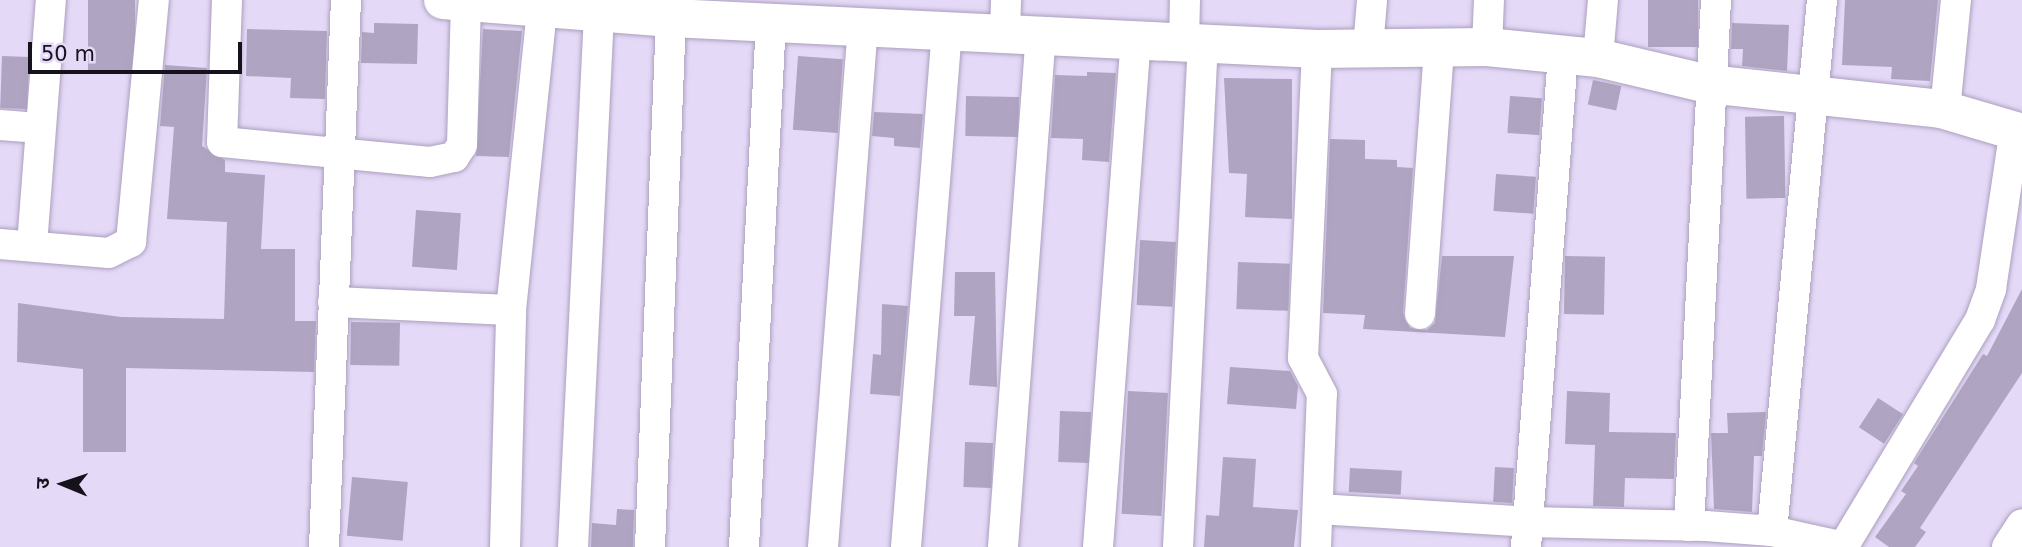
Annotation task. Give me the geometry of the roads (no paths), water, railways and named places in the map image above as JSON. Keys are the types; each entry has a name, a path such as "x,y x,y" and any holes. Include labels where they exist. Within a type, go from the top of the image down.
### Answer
{"street":[{"path":"32,245 51,0"},
{"path":"0,243 109,253 131,242 154,0"},
{"path":"227,0 222,142 430,162 454,157 465,131 466,1"},
{"path":"324,547 333,302 343,154 346,0"},
{"path":"443,0 599,14 947,29 1017,21 1136,37 1317,49 1487,47 1581,56 1708,85 1945,110 2018,131 1993,279 1980,320 1843,547 1772,531 1689,526 1527,535 1318,509"},
{"path":"1178,547 1194,42 1185,0"},
{"path":"1368,48 1372,0"},
{"path":"1487,47 1489,0"},
{"path":"1527,535 1581,56 1603,0"},
{"path":"1689,526 1708,85 1716,0"},
{"path":"1772,531 1822,0"},
{"path":"1945,110 1956,0"},
{"path":"505,547 512,310 542,9"},
{"path":"573,547 599,14"},
{"path":"650,547 671,18"},
{"path":"744,547 771,21"},
{"path":"1003,547 1017,21"},
{"path":"823,547 863,25"},
{"path":"906,547 947,29"},
{"path":"1098,547 1136,37"},
{"path":"1420,314 1439,47"},
{"path":"1316,547 1322,394 1303,358 1317,49"},
{"path":"0,124 40,128"},
{"path":"333,302 512,310"},
{"path":"2007,547 2022,524"}]}
